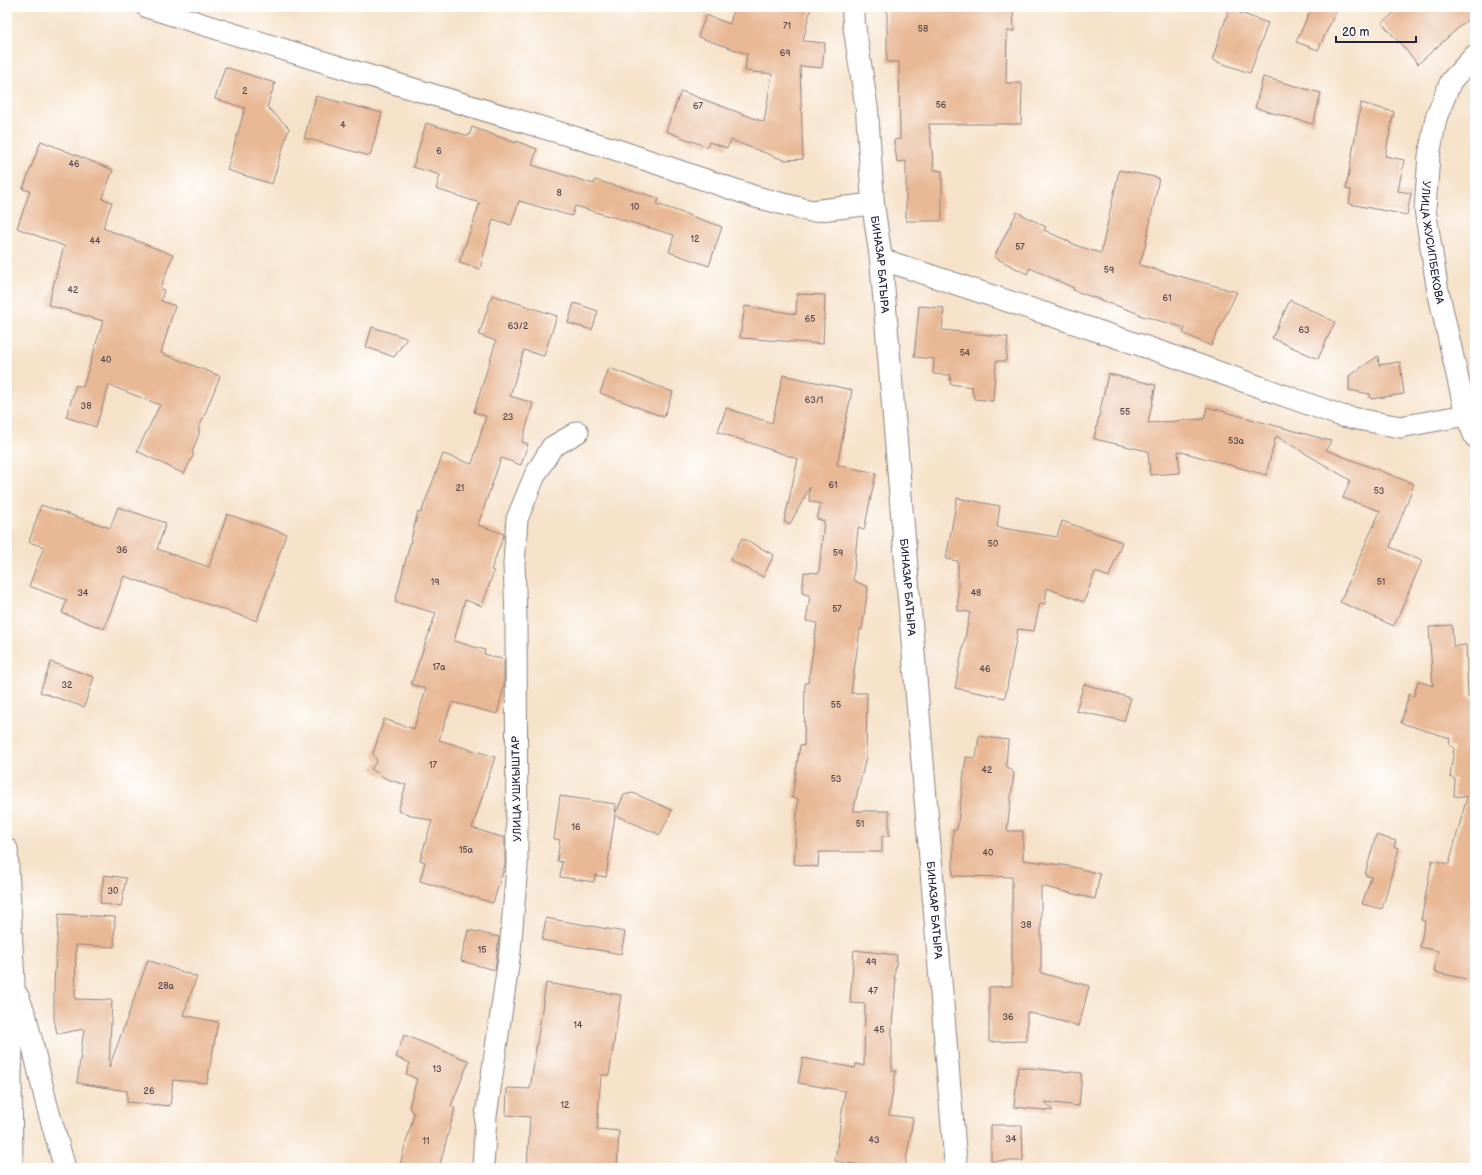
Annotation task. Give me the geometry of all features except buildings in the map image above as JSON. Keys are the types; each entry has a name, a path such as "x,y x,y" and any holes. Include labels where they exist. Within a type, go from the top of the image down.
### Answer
{"street":[{"path":"147,7 183,12 340,67 614,150 756,197 811,211 873,204"},
{"name":"БИНАЗАР БАТЫРА","path":"853,7 866,110 873,204 881,259 956,1168"},
{"name":"УЛИЦА ЖУСИПБЕКОВА","path":"1475,55 1451,81 1436,118 1429,156 1425,209 1436,286 1466,415 1475,437"},
{"path":"881,259 1164,353 1342,416 1400,427 1466,415"},
{"name":"УЛИЦА УШКЫШТАР","path":"483,1168 486,1116 510,952 517,866 516,618 514,564 516,519 536,475 552,447 578,432"},
{"path":"7,849 14,984 11,1078 12,1168"},
{"path":"14,984 26,1018 47,1106 65,1168"}]}
